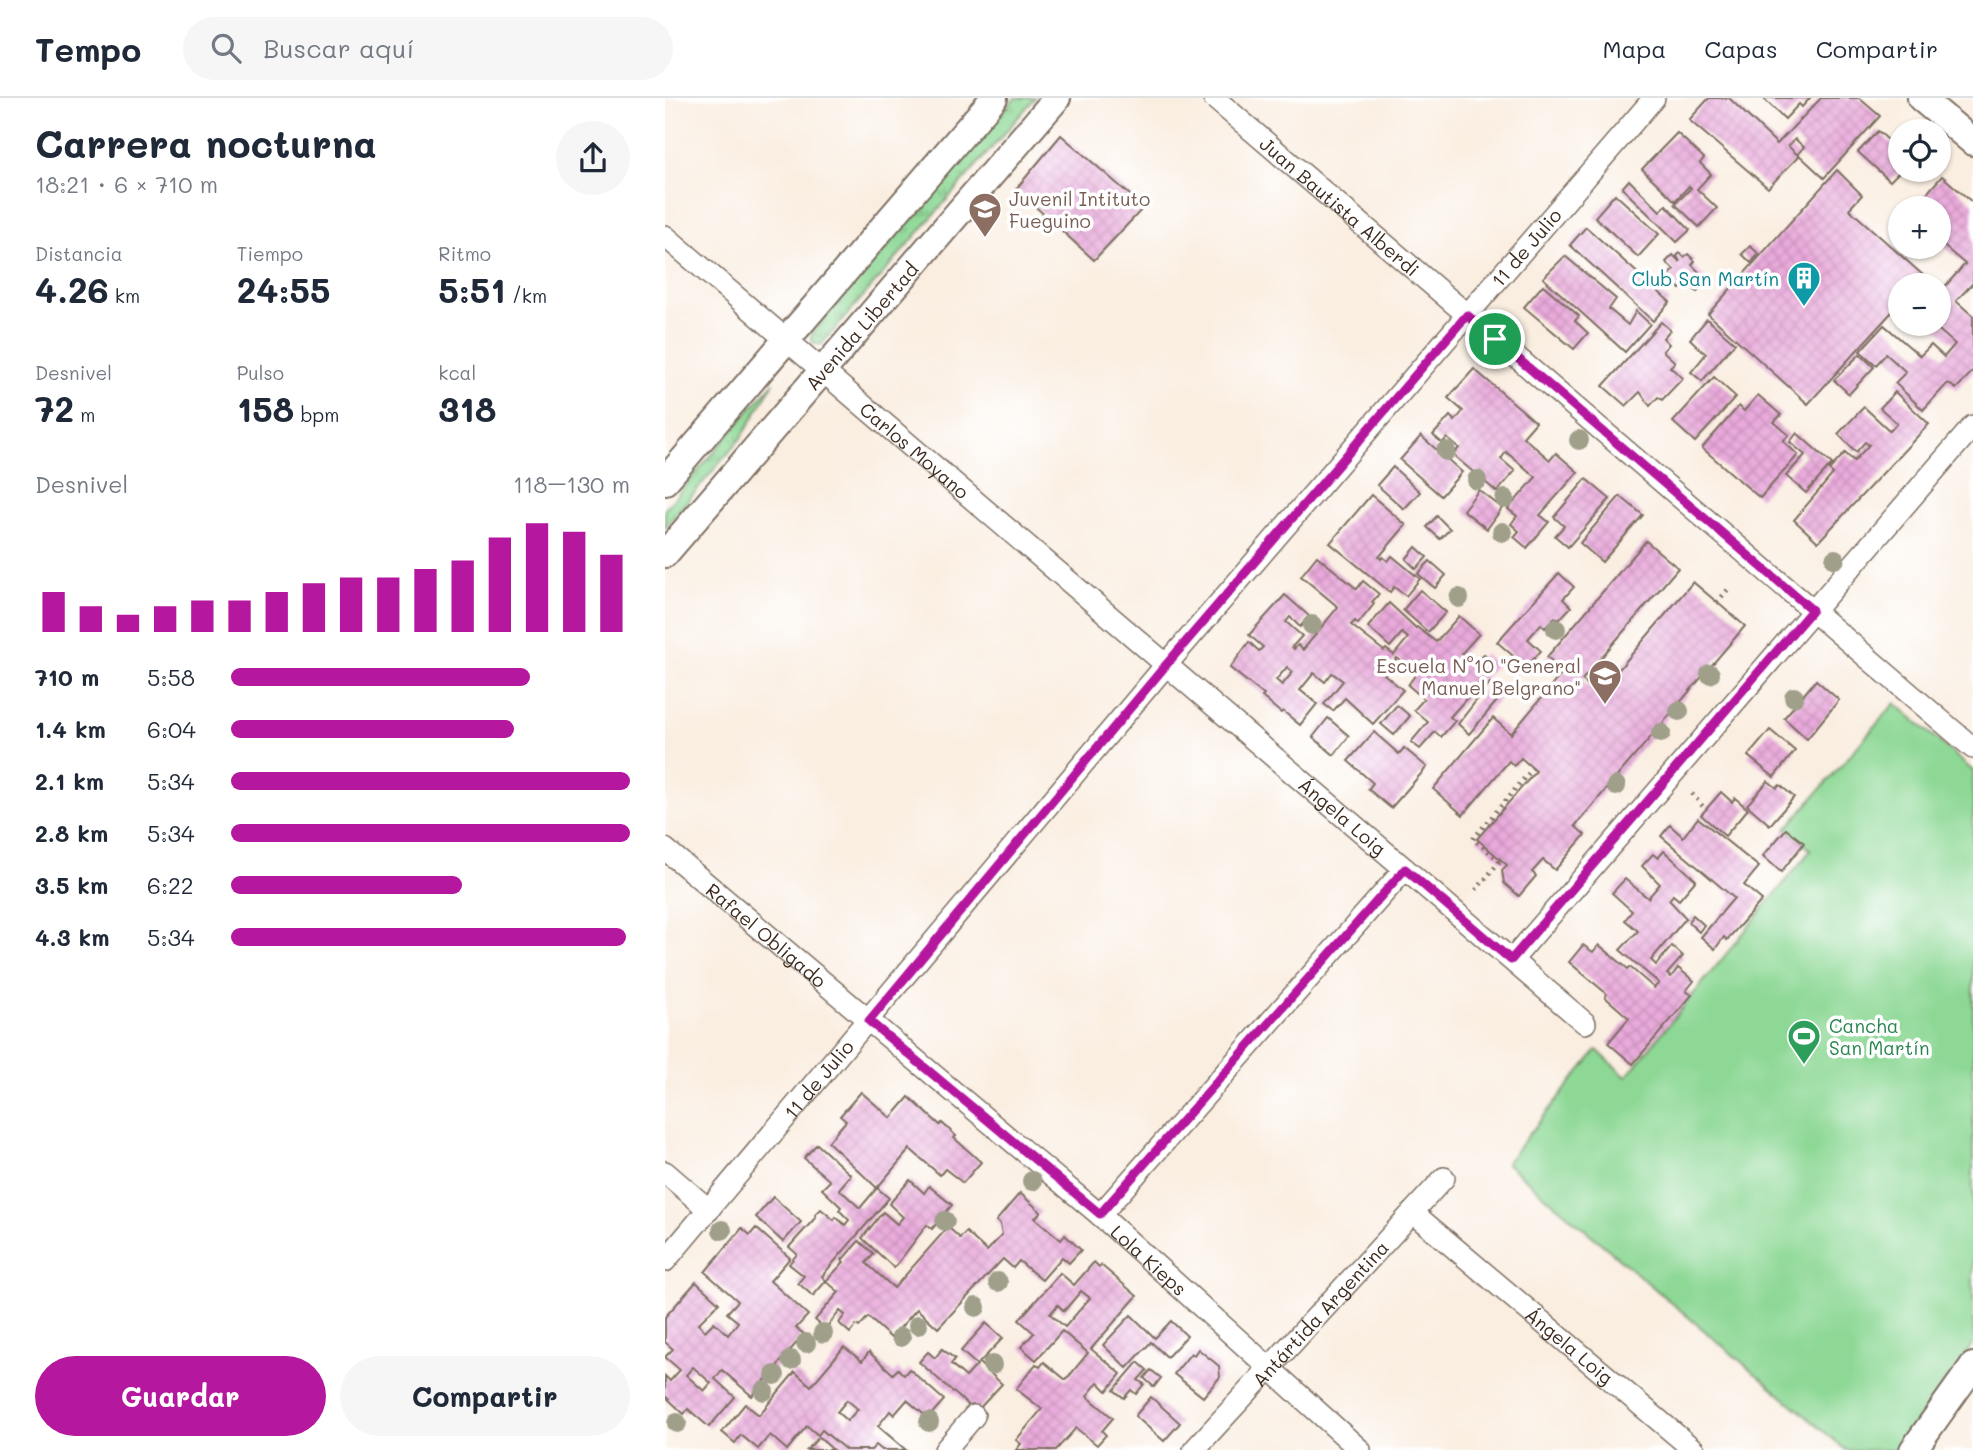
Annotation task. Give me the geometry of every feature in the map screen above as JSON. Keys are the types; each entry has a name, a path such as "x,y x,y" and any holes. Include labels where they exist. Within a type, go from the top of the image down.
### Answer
{"street":[{"path":"665,481 994,98"},
{"name":"Avenida Libertad","path":"665,554 1057,98"},
{"name":"Juan Bautista Alberdi","path":"1213,98 1973,747"},
{"name":"11 de Julio","path":"665,1262 1166,665 1654,98"},
{"path":"1921,98 1973,142"},
{"name":"Carlos Moyano","path":"665,236 1166,665"},
{"path":"1511,960 1973,426"},
{"name":"Ángela Loig","path":"1166,665 1585,1023"},
{"name":"Rafael Obligado","path":"665,849 869,1021"},
{"path":"1100,1214 1405,869"},
{"name":"Lola Kieps","path":"869,1021 1100,1214 1360,1450"},
{"path":"665,1172 709,1210"},
{"name":"Antártida Argentina","path":"1194,1450 1444,1178"},
{"name":"Ángela Loig","path":"1413,1213 1694,1450"},
{"path":"1913,1450 1973,1366"},
{"path":"945,1450 974,1416"}],"path":[{"path":"1717,602 1730,587"},
{"path":"1476,890 1501,861 1473,839 1533,768"},
{"path":"1692,794 1706,810"}],"green space":[{"path":"1015,98 1035,98 821,345 813,343 811,335"},
{"path":"774,382 742,437 665,527 665,509"},
{"name":"Cancha San Martín","path":"1895,703 1973,771 1973,1344 1896,1450 1846,1450 1506,1163 1597,1050 1626,1077 1811,850 1786,829"}],"building":[{"path":"1709,98 1729,98 1777,144 1821,98 1859,98 1880,116 1824,178 1798,154 1804,147 1795,139 1788,146 1799,156 1768,188 1689,120"},
{"path":"1763,98 1810,98 1802,107 1799,104 1785,119"},
{"path":"1878,131 1888,140 1888,179 1858,152"},
{"path":"1677,133 1704,158 1700,163 1711,174 1697,189 1717,208 1699,227 1675,204 1691,188 1689,186 1675,201 1642,169"},
{"path":"1061,135 1144,207 1094,260 1016,189"},
{"name":"Club San Martín","path":"1837,170 1862,195 1849,209 1888,244 1888,259 1905,259 1921,273 1888,273 1888,316 1808,404 1708,314"},
{"path":"1629,180 1660,211 1666,205 1690,230 1677,242 1622,188"},
{"path":"1937,182 1949,182 1973,203 1973,283 1956,301 1973,316 1973,371 1956,389 1948,383 1923,410 1895,383 1906,372 1886,354 1876,365 1860,351 1884,325 1888,328 1888,336 1897,336 1920,356 1931,345 1944,357 1955,344 1946,336 1951,336 1951,280 1965,264 1951,252 1951,196 1924,196"},
{"path":"1615,194 1659,234 1638,257 1595,217"},
{"path":"1586,227 1670,302 1653,321 1570,245"},
{"path":"1750,246 1759,254 1751,263 1742,254"},
{"path":"1680,253 1684,257 1688,254 1695,261 1692,265 1708,281 1697,292 1687,282 1680,289 1668,276 1674,270 1666,262 1673,255 1680,262 1677,256"},
{"path":"1565,256 1616,299 1609,309 1628,325 1636,311 1650,324 1625,352 1543,278"},
{"path":"1543,285 1579,316 1575,321 1588,333 1574,349 1524,307"},
{"path":"1707,319 1735,343 1702,381 1691,372 1706,354 1690,339"},
{"path":"1661,322 1670,330 1663,338 1669,344 1663,351 1675,362 1670,367 1683,378 1662,400 1658,397 1650,406 1640,392 1626,406 1603,386"},
{"path":"1860,354 1874,367 1849,394 1834,380"},
{"path":"1474,369 1536,422 1523,437 1550,460 1556,453 1578,472 1540,515 1549,522 1527,548 1514,537 1519,531 1511,524 1517,516 1508,509 1536,477 1506,452 1501,459 1515,471 1497,492 1453,455 1459,448 1447,438 1442,443 1433,435 1450,416 1455,421 1463,411 1448,398"},
{"path":"1714,377 1736,397 1695,442 1673,422"},
{"path":"1895,392 1929,424 1818,542 1794,520 1833,474 1829,470 1845,453 1854,461 1869,445 1865,442 1856,452 1838,434 1864,407 1890,431 1897,423 1880,408"},
{"path":"1758,395 1781,415 1774,422 1789,435 1783,441 1798,455 1760,498 1702,448 1739,406 1744,411"},
{"path":"1797,433 1832,464 1806,493 1786,476 1805,455 1790,442"},
{"path":"1421,436 1462,472 1441,496 1400,460"},
{"path":"1393,467 1420,492 1404,509 1377,485"},
{"path":"1586,479 1610,499 1568,547 1555,536 1564,526 1554,517"},
{"path":"1479,490 1502,508 1487,529 1463,510"},
{"path":"1371,495 1406,525 1379,557 1388,561 1392,556 1420,579 1406,596 1394,587 1390,592 1330,543"},
{"path":"1620,496 1643,515 1602,562 1580,543"},
{"path":"1437,516 1450,529 1440,539 1427,527"},
{"name":"Escuela N°10 \"General Manuel Belgrano\"","path":"1646,541 1678,568 1582,680 1598,694 1693,582 1745,626 1575,826 1585,835 1555,870 1543,860 1532,872 1536,876 1519,896 1504,883 1502,870 1507,865 1477,839 1536,771 1521,758 1514,766 1509,761 1463,815 1433,789 1493,718 1511,734 1564,671 1547,657"},
{"path":"1416,547 1427,557 1416,569 1406,559"},
{"path":"1317,556 1357,589 1363,581 1379,594 1358,624 1355,621 1351,625 1384,651 1386,649 1394,655 1408,638 1402,633 1390,647 1368,627 1389,603 1436,642 1459,616 1479,634 1462,653 1474,664 1484,654 1496,665 1450,717 1455,721 1441,737 1435,732 1420,749 1411,742 1428,722 1414,710 1424,699 1408,685 1416,674 1397,658 1384,674 1403,690 1373,724 1345,698 1333,711 1324,704 1343,681 1332,673 1325,682 1314,673 1300,690 1317,704 1300,725 1283,711 1281,713 1262,697 1264,695 1230,668 1249,642 1259,651 1263,647 1249,635 1285,595 1309,616 1300,627 1290,617 1286,622 1302,636 1292,647 1294,649 1298,645 1303,650 1338,607 1301,576","holes":["1287,667 1293,672 1282,685 1276,680"]},
{"path":"1430,561 1446,575 1435,588 1418,574"},
{"path":"1559,573 1574,587 1563,599 1571,607 1559,620 1555,617 1545,628 1541,624 1528,639 1541,651 1526,667 1497,642"},
{"path":"1420,590 1446,612 1428,632 1403,610"},
{"path":"1816,680 1839,700 1807,739 1784,718"},
{"path":"1490,683 1503,694 1469,734 1458,724"},
{"path":"1397,705 1410,716 1394,735 1381,724"},
{"path":"1328,718 1349,736 1334,755 1313,737"},
{"path":"1770,730 1795,751 1774,777 1748,756"},
{"path":"1374,732 1399,754 1404,748 1427,767 1391,808 1368,789 1373,783 1348,761"},
{"path":"1768,781 1777,788 1780,785 1794,797 1770,825 1747,805"},
{"path":"1721,792 1732,802 1735,798 1748,809 1725,836 1701,815"},
{"path":"1698,818 1759,867 1744,885 1762,900 1727,940 1724,937 1715,949 1701,937 1734,898 1661,836 1670,825 1683,837"},
{"path":"1786,829 1804,843 1781,872 1763,856"},
{"path":"1664,851 1696,880 1679,900 1673,895 1669,900 1686,918 1651,960 1656,965 1672,946 1683,956 1667,974 1671,977 1678,968 1694,981 1686,991 1692,995 1633,1064 1608,1043 1629,1018 1605,997 1607,994 1569,962 1583,945 1593,952 1599,945 1654,988 1659,983 1620,950 1638,931 1625,920 1632,911 1612,893 1625,879 1648,898 1660,884 1642,866 1653,854 1658,858"},
{"path":"1693,915 1704,925 1699,932 1688,922"},
{"path":"861,1092 891,1118 909,1097 940,1125 942,1123 956,1136 954,1138 981,1162 963,1183 945,1169 940,1175 910,1149 877,1188 828,1142 846,1121 840,1116"},
{"path":"817,1144 851,1175 839,1189 860,1208 877,1188 889,1198 822,1276 826,1281 813,1296 798,1283 804,1276 789,1264 797,1254 789,1247 821,1209 845,1225 849,1220 839,1210 841,1207 822,1189 830,1181 804,1158"},
{"path":"910,1180 924,1193 929,1186 952,1205 932,1229 927,1225 894,1268 862,1238 883,1212 897,1224 903,1217 889,1204"},
{"path":"1020,1193 1041,1212 1035,1218 1061,1240 1065,1235 1081,1250 1069,1263 1062,1257 1042,1280 1019,1261 1013,1268 1003,1259 938,1328 917,1309 891,1338 868,1317 850,1333 839,1323 845,1315 840,1311 825,1329 815,1320 839,1292 826,1281 859,1241 874,1254 866,1263 894,1288 948,1227 960,1238 966,1232 987,1251 1002,1235 1000,1224 996,1221"},
{"path":"773,1197 801,1222 783,1242 756,1217"},
{"path":"742,1228 750,1235 756,1228 790,1258 770,1281 808,1315 796,1328 804,1334 752,1396 722,1370 715,1379 735,1397 709,1427 688,1409 684,1414 665,1396 665,1376 670,1381 680,1370 665,1357 673,1349 665,1342 665,1317 696,1282 719,1303 698,1324 705,1331 714,1322 728,1335 738,1322 727,1313 738,1301 705,1272","holes":["693,1367 711,1383 704,1391 686,1375"]},
{"path":"1094,1262 1137,1296 1091,1349 1121,1374 1107,1391 1098,1382 1087,1396 1113,1418 1102,1431 1106,1435 1097,1445 1076,1428 1056,1450 1016,1450 1021,1444 1016,1440 1042,1409 1016,1389 1036,1364 1040,1367 1044,1362 1066,1380 1088,1353 1062,1331 1036,1360 1021,1347 1034,1333 1019,1320 1060,1273 1074,1285","holes":["1081,1291 1090,1298 1065,1327 1050,1314 1058,1305 1064,1311"]},
{"path":"1131,1315 1155,1338 1171,1321 1187,1336 1167,1357 1151,1342 1127,1368 1103,1345"},
{"path":"986,1323 1003,1338 979,1363 1002,1384 976,1412 919,1362 928,1352 935,1358 942,1349 955,1359 951,1364 966,1377 977,1365 961,1351"},
{"path":"844,1347 862,1361 869,1352 893,1374 898,1369 904,1375 909,1369 944,1400 928,1418 907,1400 894,1415 890,1411 878,1426 906,1450 882,1450 876,1445 871,1450 846,1450 822,1430 818,1435 807,1426 787,1450 770,1435 758,1449 741,1435 735,1443 722,1432 745,1404 759,1415 795,1372 811,1386","holes":["847,1400 858,1409 847,1421 837,1412"]},
{"path":"1198,1349 1219,1366 1220,1377 1203,1397 1174,1374 1191,1353 1194,1355"},
{"path":"1138,1362 1147,1370 1138,1380 1144,1384 1136,1394 1131,1390 1124,1398 1114,1390"},
{"path":"1151,1370 1161,1378 1154,1387 1144,1378"},
{"path":"1151,1397 1180,1423 1164,1441 1135,1416"},
{"path":"819,1437 833,1450 807,1450"}],"place":[{"name":"Juvenil Intituto Fueguino","path":"985,239"},
{"name":"Club San Martín","path":"1804,308"},
{"name":"Escuela N°10 \"General Manuel Belgrano\"","path":"1605,706"},
{"name":"Cancha San Martín","path":"1804,1066"}],"route":[{"path":"1467,315 1495,339 1812,610 1511,960 1405,869 1100,1214 869,1021 1166,665 1467,315"}]}
